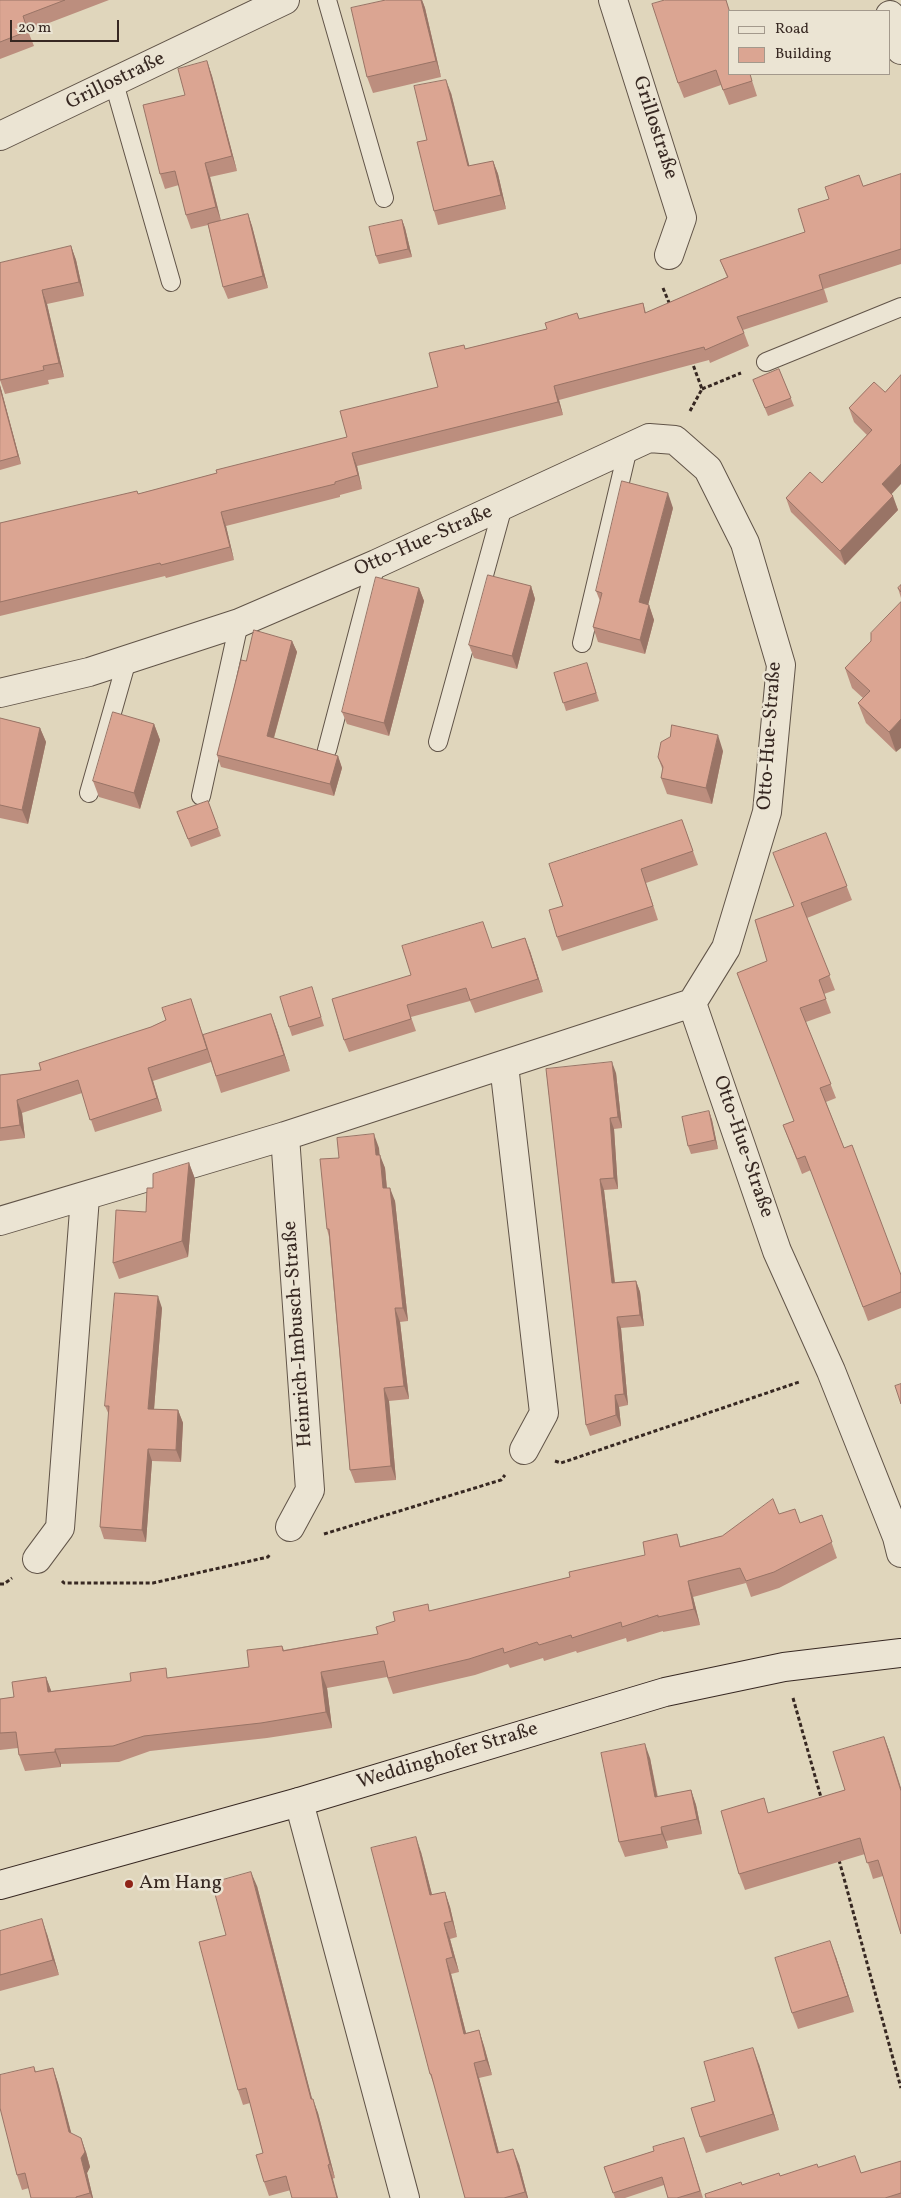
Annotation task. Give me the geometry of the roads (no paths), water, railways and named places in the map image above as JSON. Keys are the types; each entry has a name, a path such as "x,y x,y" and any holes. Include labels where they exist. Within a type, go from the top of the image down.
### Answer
{"street":[{"name":"Grillostraße","path":"0,136 285,0"},
{"name":"Grillostraße","path":"613,0 682,218 669,255"},
{"path":"891,18 901,50"},
{"name":"Otto-Hue-Straße","path":"0,693 89,672 239,623 376,564 649,438 675,440 708,469 745,543 781,665 767,812 726,948 692,1003 777,1251 831,1371 897,1538 901,1553"},
{"path":"0,1221 285,1136 692,1003"},
{"path":"504,1065 544,1414 524,1450"},
{"name":"Heinrich-Imbusch-Straße","path":"285,1136 310,1490 290,1527"},
{"path":"37,1559 60,1528 84,1197"},
{"name":"Weddinghofer Straße","path":"0,1885 299,1802 665,1692 784,1667 901,1652"},
{"path":"299,1802 405,2198"}],"lane":[{"path":"327,0 384,198"},
{"path":"114,83 171,282"},
{"path":"766,362 901,307"},
{"path":"582,643 628,448"},
{"path":"438,742 503,506"},
{"path":"328,750 376,564"},
{"path":"201,796 239,623"},
{"path":"89,793 127,660"}],"place":[{"name":"Am Hang","path":"129,1884"}]}
